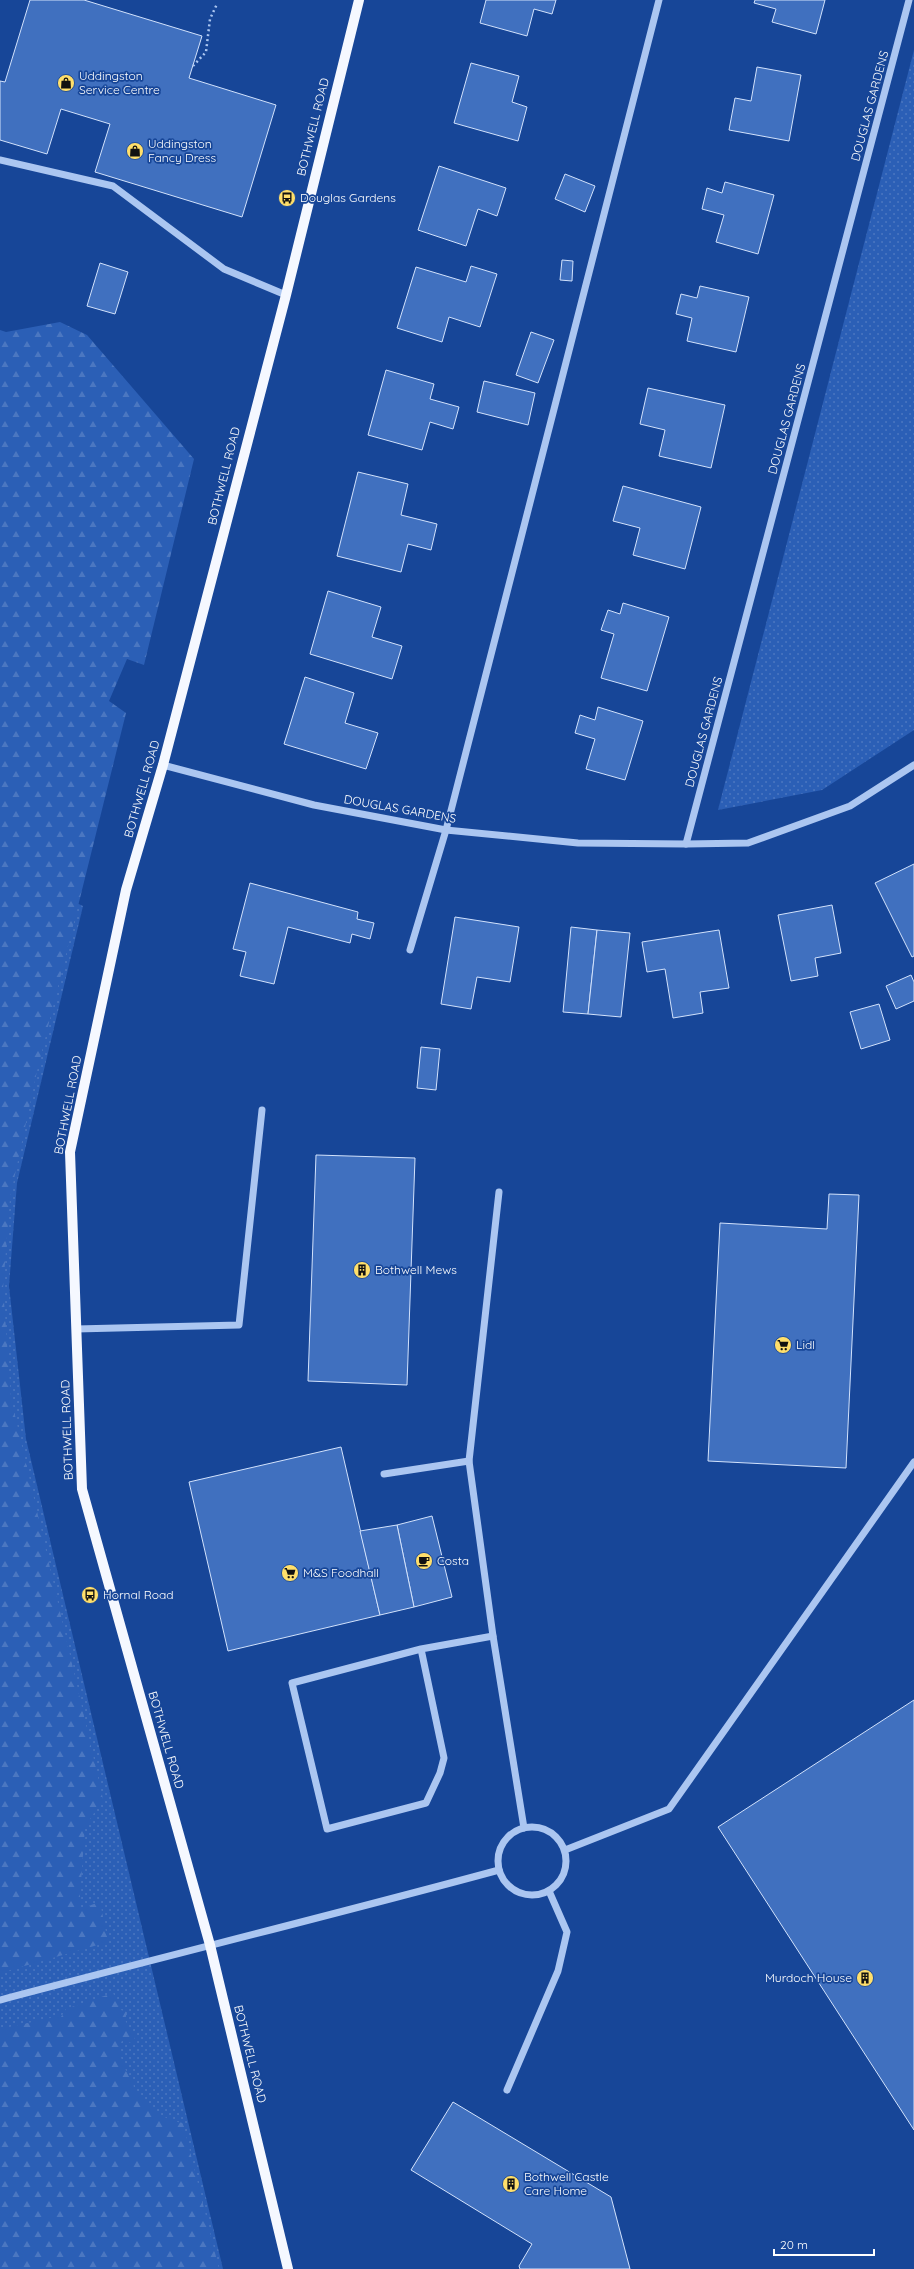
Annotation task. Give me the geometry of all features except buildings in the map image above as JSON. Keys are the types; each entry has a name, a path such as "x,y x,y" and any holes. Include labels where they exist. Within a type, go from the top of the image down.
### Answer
{"main road":[{"name":"BOTHWELL ROAD","path":"288,2269 210,1945 82,1489 70,1152 126,890 163,765 286,295 359,0"}],"street":[{"path":"410,950 446,830 660,0"},
{"name":"DOUGLAS GARDENS","path":"686,844 910,0"},
{"path":"0,160 113,186 224,269 286,295"},
{"name":"DOUGLAS GARDENS","path":"163,765 314,805 446,830 578,843 686,844 748,843 850,806 914,765"},
{"path":"76,1329 239,1325 262,1110"},
{"path":"499,1192 470,1461 493,1636 524,1828"},
{"path":"384,1474 470,1461"},
{"path":"565,1850 669,1809 914,1462"},
{"path":"421,1650 444,1758 440,1773 426,1804 327,1829 292,1684 421,1650 493,1636"},
{"path":"537,1827 548,1830 558,1838 565,1850 567,1862 565,1874 559,1884 540,1895 528,1895 516,1892 507,1884 499,1870 498,1858 501,1847 508,1837 524,1828 537,1827"},
{"path":"0,2000 210,1945 292,1926 499,1870"},
{"path":"507,2090 558,1971 567,1932 549,1891"}],"path":[{"path":"193,66 206,52 210,19 217,4"}],"green space":[{"path":"914,50 914,730 822,790 718,810"},
{"path":"60,322 87,335 194,459 144,665 127,659 109,701 126,713 37,1071 10,1198 3,1288 11,1398 103,1799 85,1827 79,1909 100,1902 108,1942 0,1973 0,330 6,332"},
{"path":"0,868 83,906 17,1183 9,1286 26,1439 223,2269 0,2269"},
{"path":"113,1993 121,2010 127,2012 125,2020 135,2037 133,2044 123,2039 118,2048 127,2073 140,2096 149,2106 170,2120 183,2123 219,2269 0,2269 0,2029 61,2017 66,2009"}],"place":[{"name":"Uddingston Service Centre","path":"66,83"},
{"name":"Uddingston Fancy Dress","path":"135,151"},
{"name":"Douglas Gardens","path":"287,198"},
{"name":"Bothwell Mews","path":"362,1270"},
{"name":"Lidl","path":"783,1345"},
{"name":"Costa","path":"424,1561"},
{"name":"M&S Foodhall","path":"290,1573"},
{"name":"Hornal Road","path":"90,1595"},
{"name":"Murdoch House","path":"865,1978"},
{"name":"Bothwell Castle Care Home","path":"511,2184"}]}
